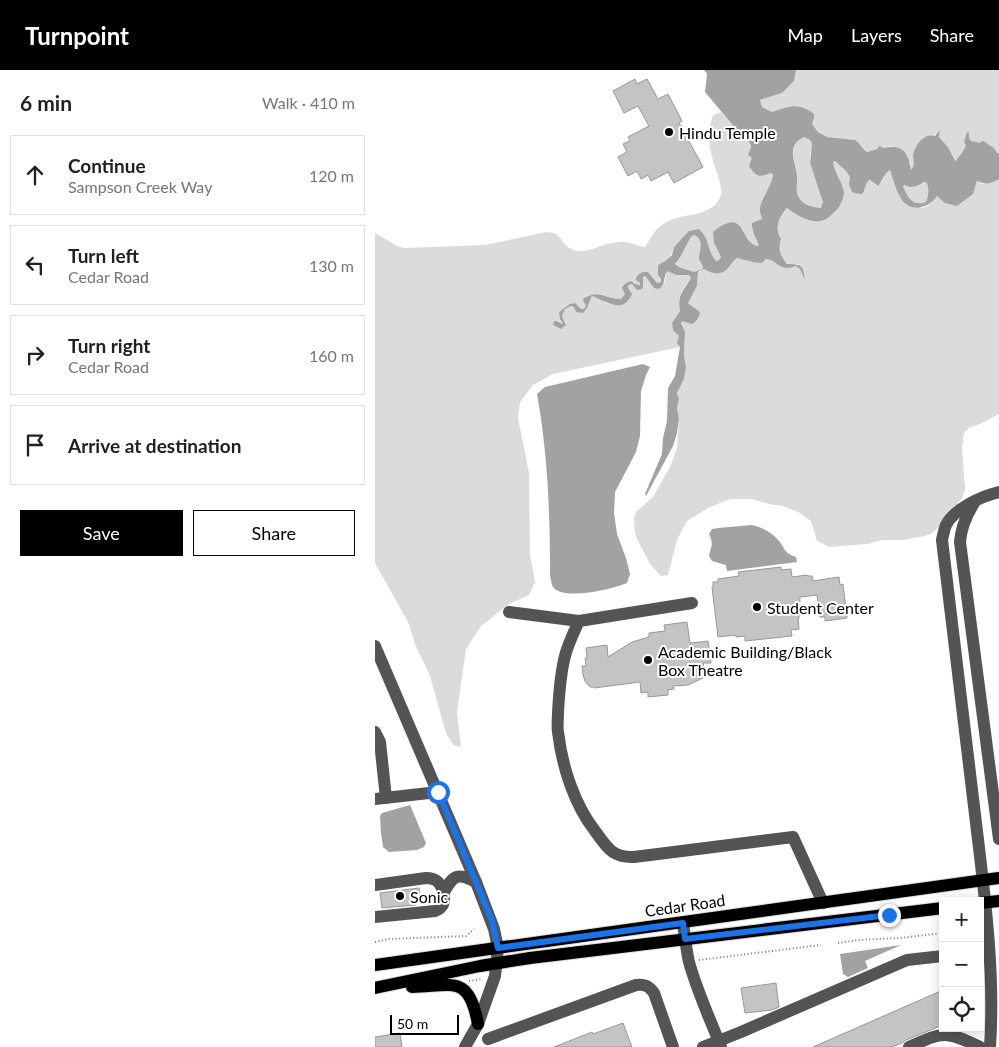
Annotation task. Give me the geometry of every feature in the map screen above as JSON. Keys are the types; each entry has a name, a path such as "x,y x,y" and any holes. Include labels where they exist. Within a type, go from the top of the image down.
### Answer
{"main road":[{"name":"Cedar Road","path":"375,965 999,878"},
{"path":"984,903 999,901"},
{"name":"Cedar Road","path":"377,988 530,958 939,908"},
{"path":"377,988 442,984 456,986 463,989 470,998 475,1009 476,1028"}],"street":[{"path":"983,897 983,881 963,702 942,540 946,525 958,512 987,495 999,492"},
{"path":"975,501 963,522 960,542 999,839"},
{"path":"946,568 963,566"},
{"path":"509,612 579,620 692,603"},
{"path":"579,620 565,656 560,680 557,731 568,777 580,806 592,827 605,844 623,858 793,837 823,902"},
{"path":"375,646 492,921 498,948 495,976 476,1028 465,1047"},
{"path":"375,732 380,742 380,798 438,792"},
{"path":"443,894 455,878 463,876 476,882"},
{"path":"375,885 431,878 439,882 444,902 443,906 435,911 375,917"},
{"path":"984,912 992,987 990,1047"},
{"path":"683,923 689,962 720,1044"},
{"path":"703,1047 720,1044 907,960 939,956"},
{"path":"476,1028 490,1043 642,984 651,988 654,993 673,1047"},
{"path":"909,1047 939,1035 963,1033 979,1047"}],"path":[{"path":"375,942 389,939 466,936 474,929"},
{"path":"838,942 939,934"},
{"path":"689,962 821,945"},
{"path":"465,982 484,978"}],"shaded area":[{"path":"704,70 796,70 794,81 782,93 760,100 762,107 772,112 794,106 809,110 814,114 812,124 818,132 827,137 855,140 867,152 877,149 881,144 880,146 883,148 900,148 908,158 911,170 914,165 914,151 925,137 935,136 940,130 939,137 948,147 955,161 966,145 964,142 967,132 971,141 979,143 983,141 999,153 999,179 988,183 977,181 973,194 957,206 945,203 937,196 930,204 915,208 902,200 890,170 878,186 869,180 864,192 857,194 852,192 849,184 850,177 846,171 835,161 833,162 836,173 844,192 839,207 826,219 819,221 799,216 787,208 778,223 781,255 787,264 801,266 805,280 800,269 796,266 784,268 766,259 762,263 737,258 723,272 714,273 704,269 698,272 697,286 688,303 700,313 697,320 692,324 682,321 681,323 685,332 684,356 686,367 684,379 677,393 679,399 677,408 679,419 677,433 673,446 646,496 645,494 662,454 667,421 668,388 675,376 680,347 677,343 679,336 673,330 672,323 680,311 679,301 681,293 691,278 689,275 676,275 667,271 663,285 659,289 654,288 644,276 642,289 637,290 632,284 628,285 632,294 624,304 614,305 592,296 583,313 576,312 574,307 571,306 565,309 562,316 566,325 561,329 553,325 554,321 563,323 559,312 570,304 575,303 581,309 584,309 586,306 583,300 590,295 599,294 621,299 625,294 622,288 624,285 631,281 640,285 636,279 643,272 648,272 657,283 661,282 658,275 658,265 672,255 674,247 689,231 699,229 703,233 716,261 721,257 714,243 713,232 732,222 741,228 753,244 759,246 753,232 752,223 762,219 760,207 773,174 760,176 753,172 749,166 752,158 748,155 751,147 750,143 705,92 707,74","holes":["804,137 812,143 810,163 823,202 821,208 809,206 797,194 797,176 793,150 798,141","926,182 928,189 926,202 917,203 911,200 903,186 917,186","692,236 697,237 700,242 699,259 703,267 703,269 694,272 675,264"]},
{"path":"796,70 999,70 999,153 971,141 969,138 965,148 954,161 948,147 939,137 940,131 913,152 915,163 911,170 911,164 892,146 882,148 880,145 877,149 867,152 855,140 827,137 818,132 812,124 814,118 805,109 795,106 772,112 762,107 760,100 782,93 794,81"},
{"path":"721,112 750,143 751,156 760,176 773,174 771,184 762,201 763,219 751,227 756,234 759,246 751,243 740,228 731,222 714,243 721,257 716,261 705,236 699,229 674,247 668,258 658,265 661,282 657,283 648,272 636,280 640,285 628,282 625,294 621,299 595,294 584,300 586,306 584,309 581,310 575,303 559,312 563,323 557,321 556,327 566,323 562,316 565,309 571,306 574,307 576,312 587,308 592,296 611,304 626,302 628,285 643,286 644,276 654,288 665,282 667,271 676,275 689,275 691,278 681,293 679,300 680,311 672,323 679,336 680,347 553,374 533,385 520,402 518,418 529,473 530,555 535,582 529,595 509,604 481,626 466,649 457,712 461,747 453,745 446,733 430,676 415,644 409,624 375,563 375,233 404,248 485,245 546,232 557,235 568,247 577,251 619,242 645,247 654,232 664,223 675,218 706,211 717,202 721,195 721,186 712,157 709,136 713,115"},
{"path":"804,137 812,143 810,162 823,197 822,208 804,204 797,194 797,170 793,150 798,141"},
{"path":"835,161 850,177 849,184 864,193 868,180 877,186 882,182 885,173 890,170 895,187 916,207 922,208 928,206 937,196 975,189 977,181 983,184 999,179 999,414 969,428 964,433 962,447 965,489 963,496 947,519 931,534 903,540 882,540 867,544 830,547 817,541 811,521 800,513 780,505 752,499 730,499 710,507 687,521 677,540 668,575 661,576 650,564 637,539 634,518 636,512 653,497 670,467 677,448 679,419 677,408 679,399 677,393 684,379 686,367 684,356 685,332 681,323 691,307 688,303 697,286 698,273 704,269 728,268 733,260 737,258 749,262 769,259 786,267 796,266 800,269 802,276 799,264 787,264 781,255 778,222 787,208 804,218 824,220 840,180 833,167 833,162"},
{"path":"926,182 928,189 926,202 914,202 906,194 903,186 920,185"},
{"path":"694,235 698,238 701,245 700,258 703,269 694,272 675,265"},
{"path":"643,364 650,367 641,391 640,436 636,452 615,492 614,513 617,534 630,574 627,583 589,592 567,593 558,591 552,586 550,575 548,484 537,394 545,387"},
{"path":"752,525 774,535 787,553 796,557 797,562 727,571 726,565 712,561 709,556 712,543 709,534 712,529"},
{"path":"410,805 426,843 424,847 417,850 389,852 383,847 380,816 382,813"},
{"path":"901,945 865,961 868,968 848,977 843,974 840,954"}],"building":[{"name":"Hindu Temple","path":"635,79 637,84 647,79 658,99 668,94 682,121 679,123 703,167 674,183 668,172 651,181 648,175 641,179 637,171 628,176 618,157 627,152 623,144 630,141 628,137 649,126 638,106 624,113 613,91"},
{"name":"Student Center","path":"781,567 781,570 791,569 792,577 807,575 812,576 813,581 839,577 840,585 843,584 847,618 825,621 825,617 820,617 817,595 800,597 799,629 791,630 792,636 745,641 745,636 718,637 713,582 718,582 718,579 739,576 738,572"},
{"name":"Academic Building/Black Box Theatre","path":"687,622 690,643 708,641 711,663 703,663 705,677 688,685 673,686 674,689 668,690 668,695 648,697 648,692 641,693 640,682 594,688 590,687 585,681 582,666 586,666 586,648 607,645 608,657 632,642 649,637 649,633 665,631 664,625"},
{"name":"Sonic","path":"419,888 421,900 415,901 416,905 382,908 380,893"},
{"path":"776,983 779,1007 772,1010 745,1013 741,988"},
{"path":"939,992 939,1027 902,1043 892,1047 813,1047"},
{"path":"623,1023 632,1047 554,1047 592,1032 593,1034"},
{"path":"400,1033 402,1047 375,1047 375,1037"}],"place":[{"name":"Hindu Temple","path":"669,132"},
{"name":"Student Center","path":"757,607"},
{"name":"Academic Building/Black Box Theatre","path":"648,660"},
{"name":"Sonic","path":"400,896"}],"route":[{"path":"438,792 492,921 498,948 683,923 685,939 889,915"}]}
